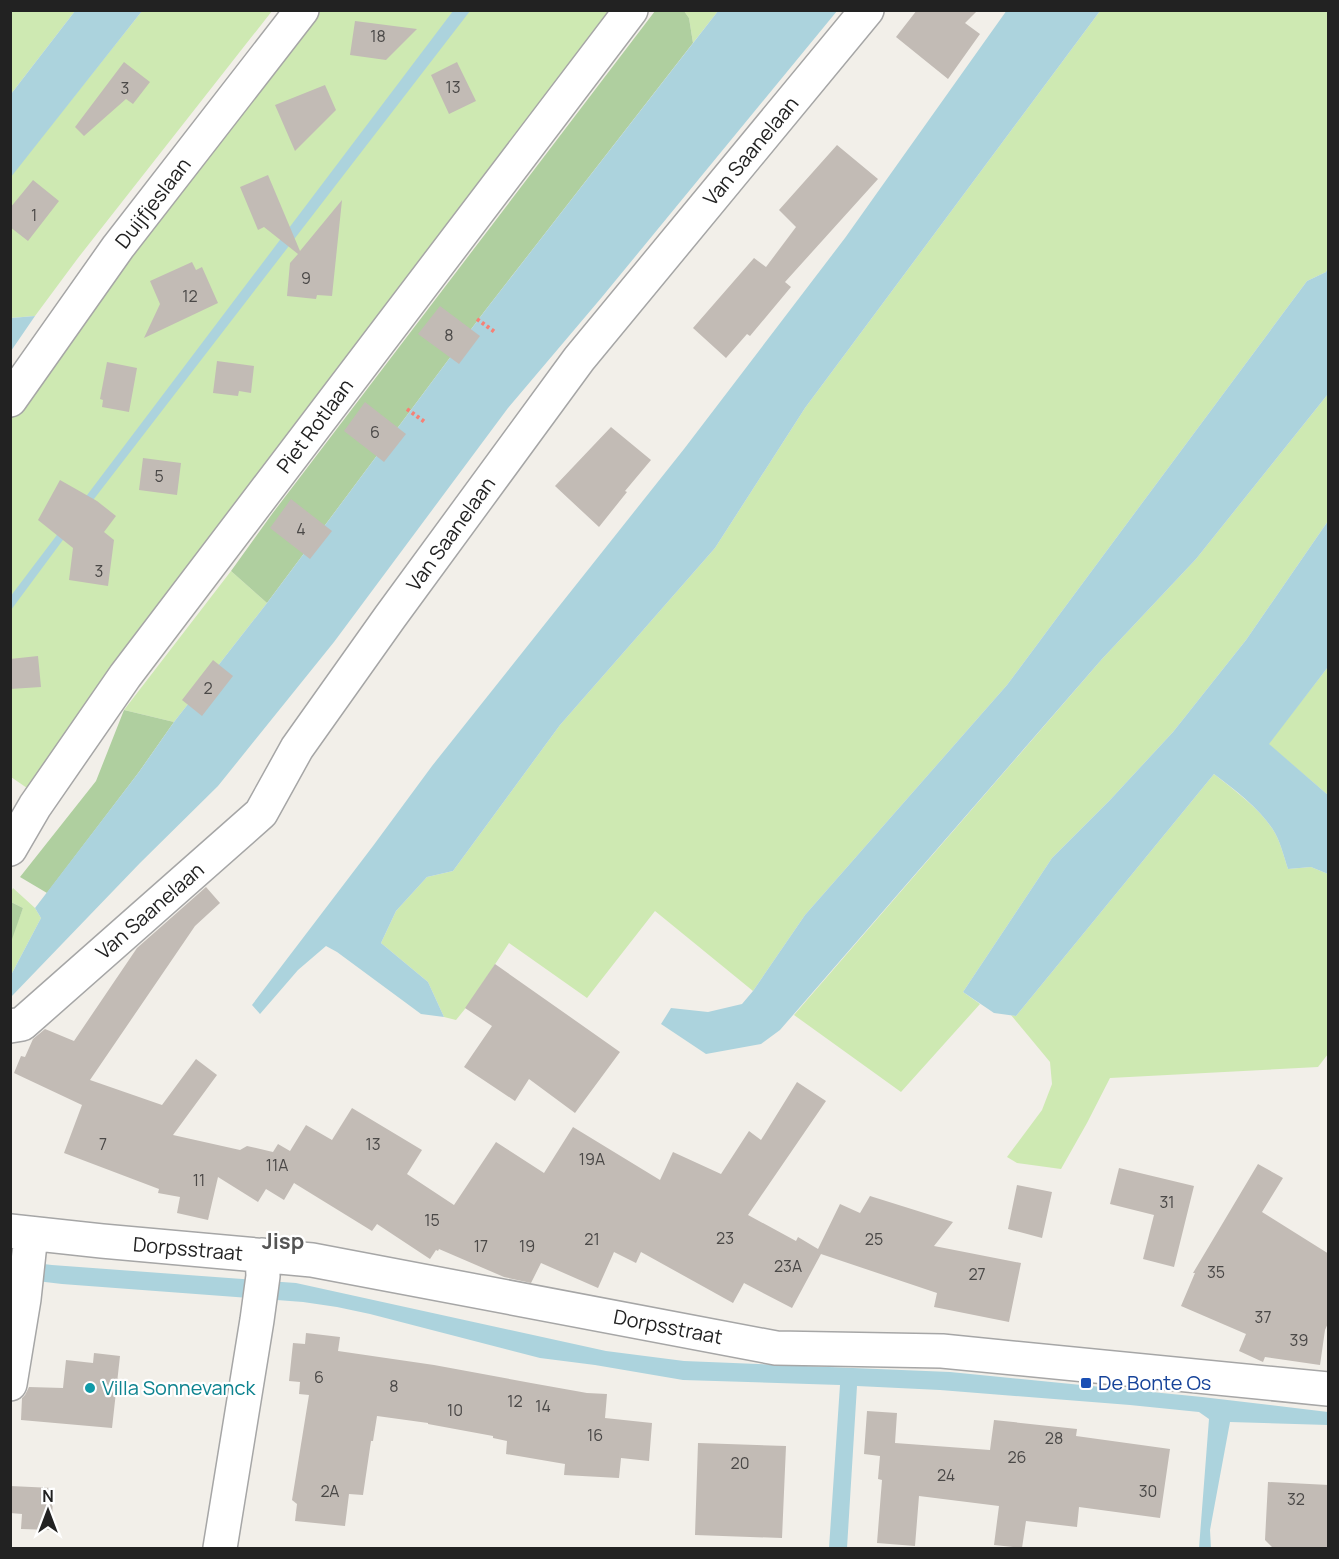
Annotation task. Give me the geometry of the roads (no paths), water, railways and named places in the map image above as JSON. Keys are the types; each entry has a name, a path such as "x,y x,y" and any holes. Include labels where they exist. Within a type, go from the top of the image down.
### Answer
{"street":[{"name":"Duijfjeslaan","path":"10,400 118,247 302,10"},
{"name":"Piet Rotlaan","path":"10,849 35,806 125,676 631,10"},
{"name":"Van Saanelaan","path":"10,1026 22,1024 261,813 304,739 390,617 579,359 867,10"},
{"name":"Dorpsstraat","path":"23,1239 262,1265 312,1260 776,1348 942,1351 1329,1389"},
{"path":"10,1384 24,1299 23,1239"},
{"path":"220,1548 258,1320 262,1265"}],"water":[{"path":"1007,10 1100,11 805,408 715,548 560,725 453,871 427,877 396,911 381,943 428,982 444,1017 421,1014 326,946 298,970 260,1014 252,1005 432,766 684,449 845,238"},
{"path":"75,11 142,11 11,177 11,94"},
{"path":"453,11 470,11 11,610 10,597"},
{"path":"718,11 837,11 508,408 334,642 218,786 11,997 11,975 41,918 35,908 484,312"},
{"path":"1328,267 1328,394 1196,559 1102,659 780,1030 761,1044 706,1054 661,1024 671,1008 708,1012 742,1004 805,915 1007,685 1307,281 1326,272"},
{"path":"35,316 11,351 11,318"},
{"path":"1328,521 1328,667 1269,744 1328,795 1328,874 1311,867 1288,869 1275,833 1263,816 1214,774 1016,1016 994,1013 963,992 1052,858 1173,732 1246,640"},
{"path":"11,1260 296,1283 606,1351 684,1361 950,1372 1202,1397 1328,1412 1328,1425 1230,1422 1210,1530 1211,1548 1199,1548 1209,1419 1199,1412 940,1390 857,1386 847,1548 829,1548 840,1385 683,1380 540,1358 337,1307 303,1302 62,1284 11,1278"}],"place":[{"name":"De Bonte Os","path":"1086,1383"},
{"name":"Villa Sonnevanck","path":"90,1388"}],"district":[{"name":"Jisp","path":"283,1241"}]}
